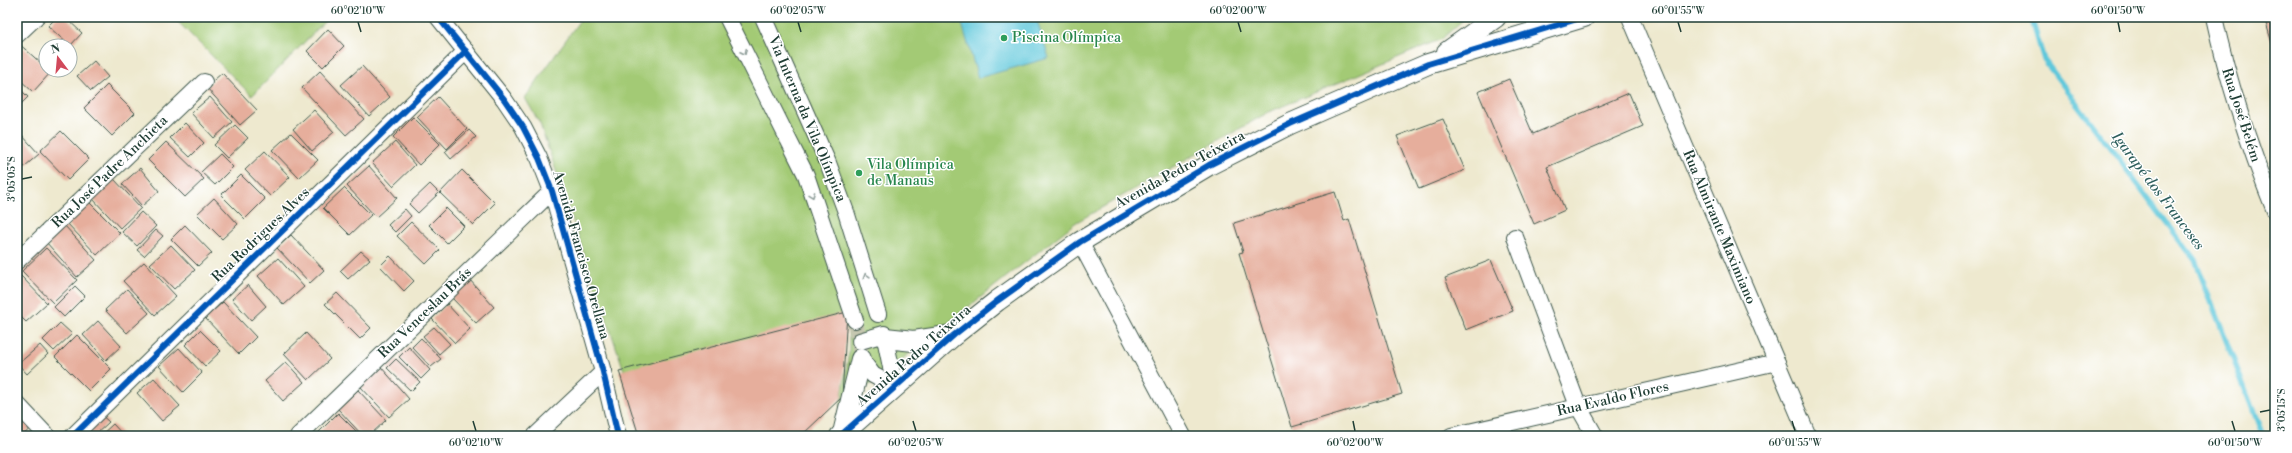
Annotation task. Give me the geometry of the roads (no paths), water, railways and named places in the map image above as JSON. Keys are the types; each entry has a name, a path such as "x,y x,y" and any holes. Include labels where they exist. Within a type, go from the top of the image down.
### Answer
{"street":[{"path":"17,35 36,17"},
{"name":"Avenida Francisco Orellana","path":"439,17 504,99 523,127 539,158 552,191 603,372 618,436"},
{"name":"Via Interna da Vila Olímpica","path":"728,17 806,175 855,320"},
{"name":"Via Interna da Vila Olímpica","path":"763,17 828,163 846,212 878,314"},
{"path":"1428,64 1496,17"},
{"name":"Avenida Pedro Teixeira","path":"842,435 954,335 1080,242 1209,165 1284,127 1428,64 1584,17"},
{"name":"Rua Almirante Maximiano","path":"1630,17 1808,436"},
{"name":"Rua José Belém","path":"2214,17 2233,98 2250,148 2275,211"},
{"name":"Rua Rodrigues Alves","path":"73,436 466,52"},
{"name":"Rua José Padre Anchieta","path":"17,261 204,82"},
{"path":"806,175 828,163"},
{"name":"Rua Venceslau Brás","path":"298,436 552,191"},
{"path":"1515,237 1578,406 1595,436"},
{"path":"1080,242 1183,436"},
{"path":"842,435 860,350 884,336 914,341 954,335"},
{"name":"Avenida Pedro Teixeira","path":"884,336 895,387"},
{"name":"Avenida Pedro Teixeira","path":"860,350 873,375 895,387"},
{"name":"Rua Evaldo Flores","path":"1451,436 1777,362"},
{"path":"535,436 603,372"},
{"path":"17,404 47,436"}],"water":[{"name":"Piscina Olímpica","path":"960,17 1036,17 1049,58 978,78"}],"waterway":[{"name":"Igarapé dos Franceses","path":"2031,17 2044,60 2195,260 2263,436"}],"tunnel":[{"path":"855,320 861,354"}],"place":[{"name":"Piscina Olímpica","path":"1004,38"},
{"name":"Vila Olímpica de Manaus","path":"859,173"}]}
